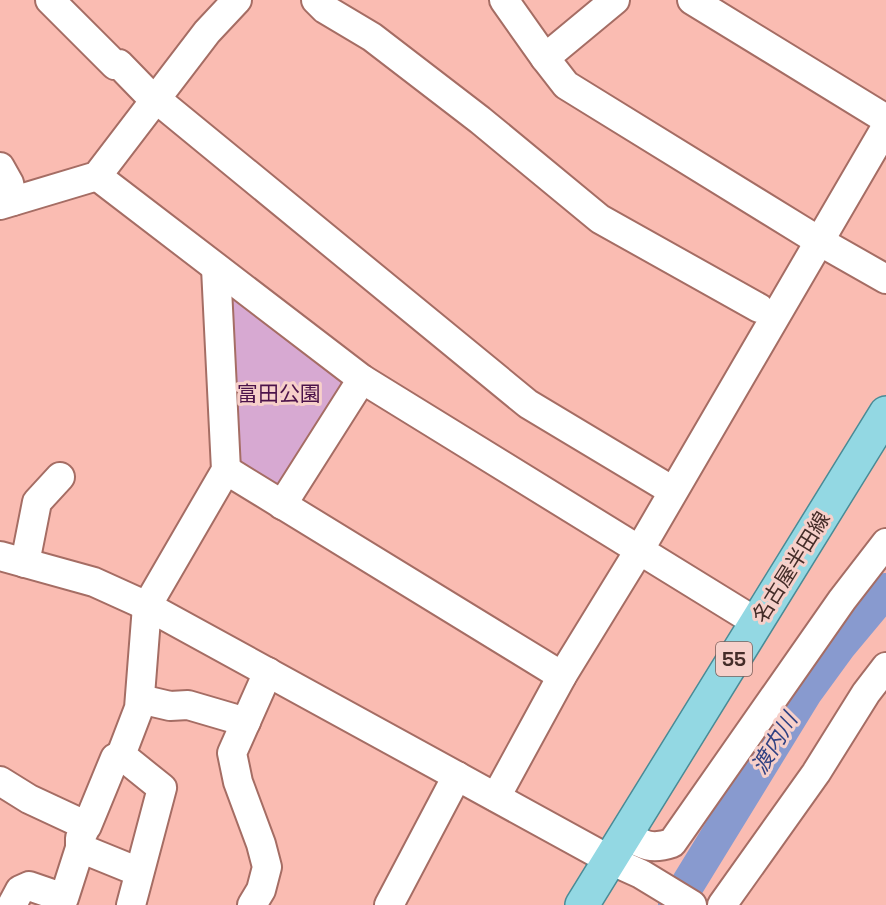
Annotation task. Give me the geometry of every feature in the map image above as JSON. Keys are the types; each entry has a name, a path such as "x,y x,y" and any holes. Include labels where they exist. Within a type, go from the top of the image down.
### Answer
{"main road":[{"name":"名古屋半田線","path":"582,905 886,413"}],"street":[{"path":"50,0 115,65 119,64 154,99 528,404 673,491"},
{"path":"0,167 9,183 7,203 97,176 207,32 237,0"},
{"path":"316,0 325,9 372,37 600,219 759,308"},
{"path":"504,0 544,58 566,85 819,241 886,279"},
{"path":"544,58 615,0"},
{"path":"692,0 886,119"},
{"path":"496,797 562,676 640,549 886,127"},
{"path":"97,176 362,379 756,622"},
{"path":"12,905 20,890 29,886 64,898 83,837 115,758 122,755 139,708 147,606 226,470 216,268"},
{"path":"282,505 362,379"},
{"path":"226,470 562,676"},
{"path":"60,477 37,502 7,560 94,582 147,606 496,797 617,847 662,846 672,843 842,600 886,543"},
{"path":"722,905 816,773 866,693 886,667"},
{"path":"252,905 261,890 267,867 238,782 232,753 268,672"},
{"path":"140,699 170,706 188,705 246,722"},
{"path":"122,755 162,788 131,905"},
{"path":"389,905 457,776"},
{"path":"0,781 139,872"},
{"path":"617,847 641,874 692,905"}],"green space":[{"name":"富田公園","path":"230,294 349,381 277,494 233,466"}],"waterway":[{"name":"渡内川","path":"675,905 805,693 840,645 886,590"}]}
